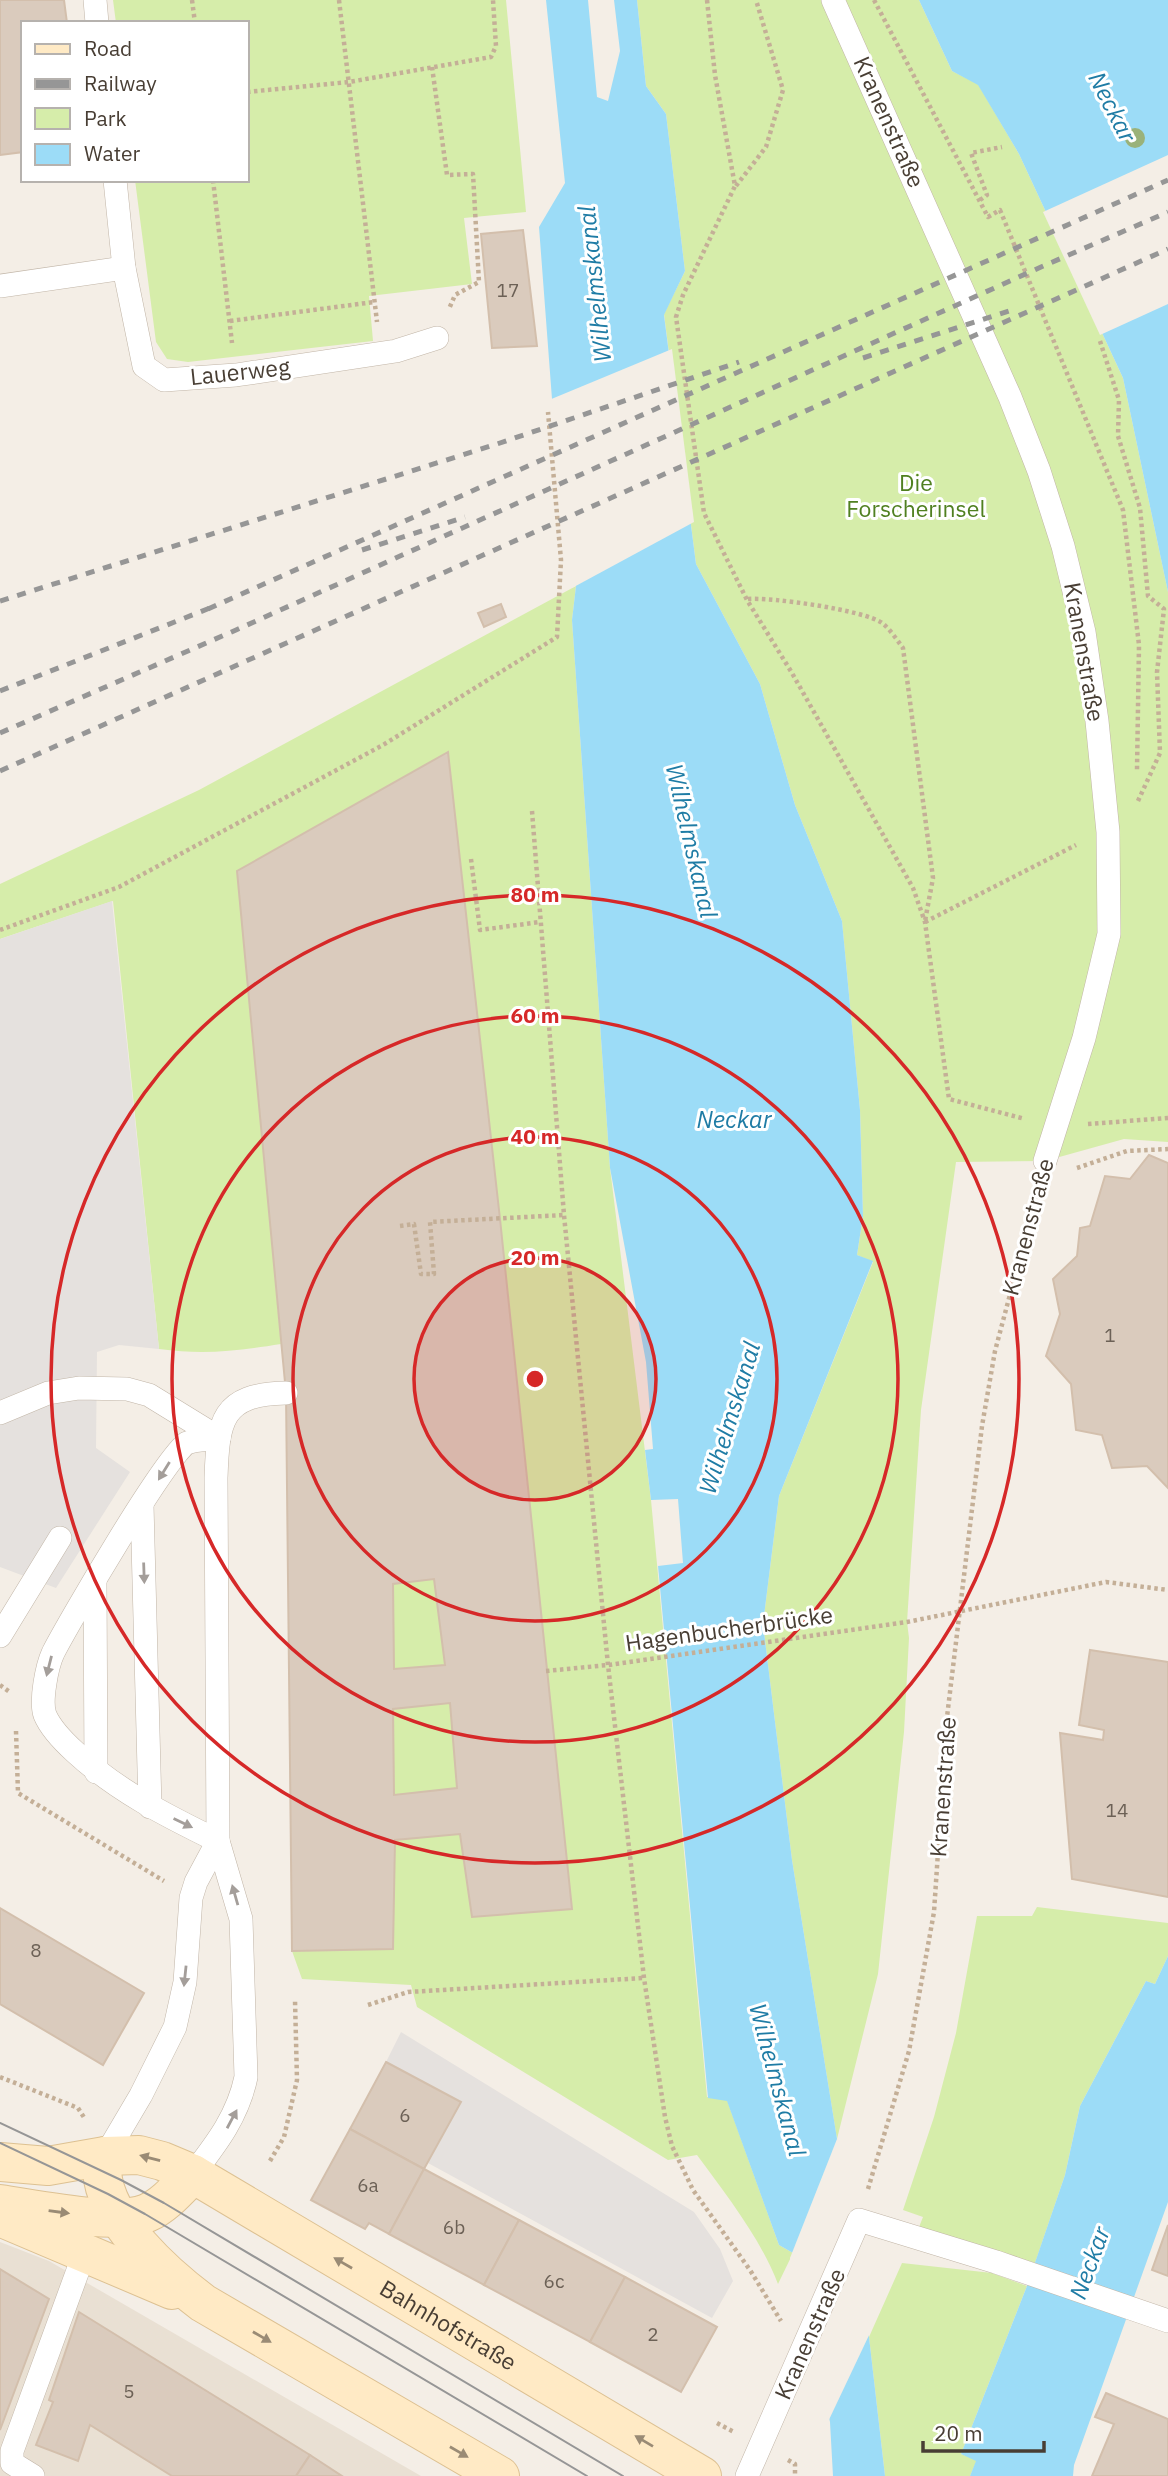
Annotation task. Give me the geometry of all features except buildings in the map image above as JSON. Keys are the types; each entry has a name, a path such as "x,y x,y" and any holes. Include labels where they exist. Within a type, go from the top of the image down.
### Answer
{"street":[{"name":"Bahnhofstraße","path":"0,2162 48,2165 105,2155 139,2155 162,2161 193,2175 702,2476"},
{"path":"105,2155 102,2171 118,2217 171,2278 203,2303 500,2476"},
{"path":"0,2204 79,2215 118,2217 145,2214 164,2203 193,2175"},
{"path":"0,2217 203,2303"}],"lane":[{"path":"95,0 97,21"},
{"name":"Kranenstraße","path":"833,0 999,372 1043,483 1063,546 1084,632 1108,828 1109,934 1084,1038 1043,1171"},
{"name":"Lauerweg","path":"115,182 124,268 144,366 164,380 236,375 380,354 437,338"},
{"path":"0,286 124,268"},
{"path":"0,1413 48,1393 98,1387 127,1389 149,1395 219,1438"},
{"path":"193,2175 234,2116 242,2098 246,2077 241,1919 218,1841 216,1478 219,1438 224,1420 241,1400 267,1394 286,1394"},
{"path":"218,1841 150,1807 96,1772 61,1739 44,1714 44,1686 52,1655 174,1455 187,1443 219,1438"},
{"path":"142,1505 150,1807"},
{"path":"0,1636 60,1538"},
{"path":"95,1581 96,1772"},
{"path":"105,2155 141,2095 175,2027 185,1982 191,1898 195,1882 218,1841"},
{"path":"859,2220 996,2262 1161,2318"},
{"name":"Kranenstraße","path":"747,2476 859,2220"},
{"path":"33,2476 12,2463 12,2451 84,2254"}],"path":[{"path":"192,0 195,21"},
{"path":"339,0 380,354"},
{"path":"248,92 349,82 491,57 496,46 494,0"},
{"path":"707,0 715,75 735,186"},
{"path":"756,0 782,90 766,147 735,186 683,295 676,317 705,513 747,600 792,673 913,888 925,922 949,1099 1055,1126 1168,1118"},
{"path":"874,0 988,217 1000,210 1123,510 1139,645 1137,778"},
{"path":"432,67 447,175 473,174 479,282 455,295 437,338"},
{"path":"980,200 987,195 971,153 1002,148"},
{"path":"213,182 236,375"},
{"path":"230,321 374,302"},
{"path":"1100,341 1119,400 1118,436 1140,508 1148,596 1164,610 1157,671 1160,753 1137,805 1137,792"},
{"path":"0,930 119,887 383,745 556,637 561,560 548,412"},
{"path":"747,600 762,598 843,610 881,622 904,648 933,878 925,922"},
{"path":"532,811 564,1215 608,1665 644,1978 665,2117 672,2146 693,2190 750,2270 802,2354"},
{"path":"925,922 1108,828"},
{"path":"471,859 480,930 540,922"},
{"path":"1043,1171 1127,1151 1168,1149"},
{"name":"Kranenstraße","path":"859,2220 909,2050 934,1912 947,1717 982,1426 995,1351 1043,1171"},
{"path":"400,1226 414,1224 421,1273 434,1274 430,1222 564,1215"},
{"name":"Hagenbucherbrücke","path":"546,1671 608,1665 854,1629 960,1612 1106,1582 1168,1590"},
{"path":"0,1685 15,1695"},
{"path":"15,1723 18,1793 191,1898"},
{"path":"368,2005 408,1992 644,1978"},
{"path":"270,2161 284,2137 297,2080 295,2000"},
{"path":"0,2077 78,2108"},
{"path":"795,2464 795,2476"}],"shaded area":[{"path":"112,901 159,1349 119,1345 97,1352 96,1448 130,1472 56,1588 0,1567 0,939"},
{"path":"401,2032 694,2212 720,2249 733,2281 712,2318 428,2163 461,2102 386,2062"},
{"path":"0,2242 49,2261 421,2476 0,2476"}],"green space":[{"path":"113,0 506,0 526,212 464,218 472,284 369,296 373,341 188,362 167,359 156,342 135,182 248,182 248,21 116,21"},
{"name":"Die Forscherinsel","path":"637,0 919,0 952,71 978,84 1019,154 1123,378 1168,592 1168,1142 1124,1139 1045,1161 956,1162 921,1410 907,1622 909,1638 904,1732 878,1974 837,2139 792,1860 763,1624 779,1496 873,1262 857,1255 863,1216 860,1110 842,921 795,805 760,684 696,564 664,314 685,271 666,114 646,86"},
{"path":"576,586 572,620 610,1168 651,1500 707,2097 727,2100 779,2245 793,2253 778,2284 752,2233 697,2155 668,2160 417,2007 411,1985 302,1979 292,1951 393,1949 395,1840 460,1834 473,1917 571,1909 448,753 237,871 281,1344 220,1351 159,1349 113,901 0,939 0,884 199,790"},
{"path":"434,1579 445,1665 394,1669 393,1584"},
{"path":"450,1703 457,1788 394,1795 393,1709"},
{"path":"1037,1907 1168,1923 1168,1956 1155,1984 1146,1981 1080,2106 1065,2175 1035,2263 919,2227 923,2217 903,2210 934,2117 956,2033 977,1916 1032,1916"},
{"path":"902,2263 992,2273 1027,2286 961,2454 977,2460 970,2476 885,2476 869,2337"}],"water":[{"name":"Neckar","path":"546,0 588,0 597,97 608,101 620,51 614,0 637,0 646,86 666,114 685,271 664,315 696,564 760,684 795,805 842,921 860,1110 863,1216 857,1255 873,1261 779,1496 763,1624 792,1860 869,2337 885,2476 833,2476 830,2422 793,2253 779,2245 727,2101 708,2098 658,1566 683,1563 678,1499 651,1500 645,1450 653,1449 646,1362 610,1168 572,620 576,586 552,399 539,227 565,183"},
{"path":"919,0 1168,0 1168,592 1123,378 1019,154 978,85 952,71"},
{"name":"Neckar","path":"1168,1956 1168,2202 1074,2465 1073,2476 970,2476 976,2461 961,2454 1027,2286 1065,2175 1080,2106 1146,1981 1155,1984"}],"pier":[{"path":"1168,155 1168,304 1100,335 1043,212"},
{"path":"672,349 694,522 572,588 549,400"},
{"path":"837,2139 841,2141 871,2331 826,2426 790,2258"}],"tram line":[{"path":"0,2123 164,2203 623,2476"},
{"path":"0,2143 145,2214 587,2476"}],"railway":[{"path":"208,609 1168,180"},
{"path":"0,733 1168,212"},
{"path":"0,771 1168,249"},
{"path":"863,358 1009,311"},
{"path":"0,601 497,444 739,362"},
{"path":"362,550 465,517"},
{"path":"0,691 215,606"}],"water label":[{"name":"Wilhelmskanal","path":"595,284"},
{"name":"Wilhelmskanal","path":"691,841"},
{"name":"Wilhelmskanal","path":"730,1418"},
{"name":"Wilhelmskanal","path":"777,2080"}]}
